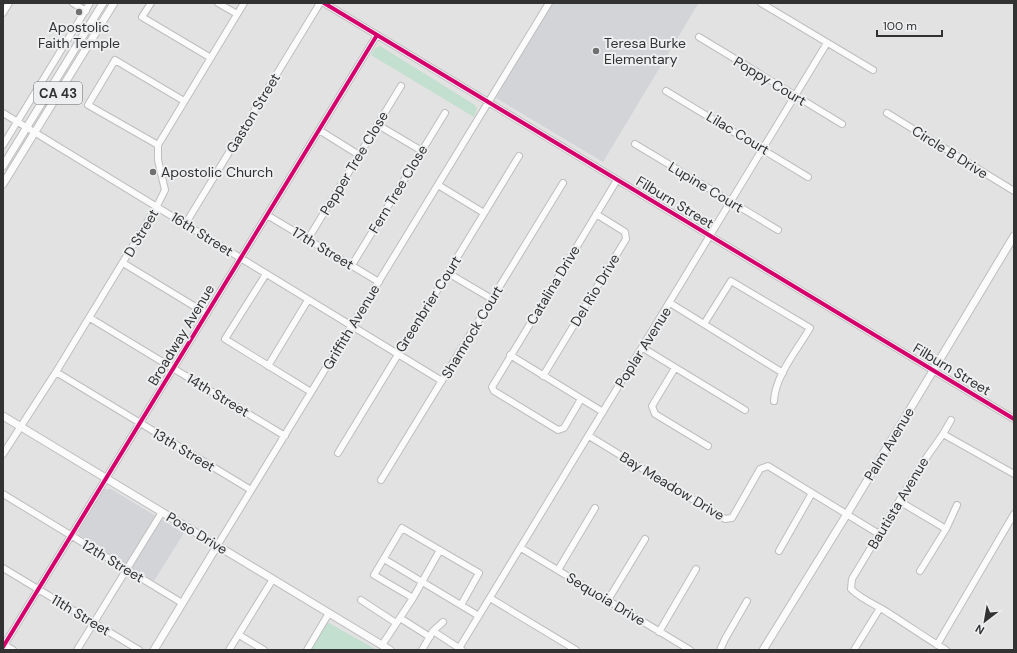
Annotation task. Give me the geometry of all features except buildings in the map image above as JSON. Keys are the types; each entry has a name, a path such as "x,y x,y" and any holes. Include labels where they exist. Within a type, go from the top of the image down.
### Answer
{"main road":[{"name":"CA 43","path":"3,166 103,3"},
{"name":"CA 43","path":"3,184 114,3"},
{"name":"Palm Avenue","path":"762,650 847,514 1014,236"},
{"name":"Poso Drive","path":"3,416 390,650"},
{"name":"Griffith Avenue","path":"154,650 217,546"}],"street":[{"path":"3,13 9,3"},
{"path":"73,3 86,11"},
{"path":"3,145 90,3"},
{"path":"151,3 142,17 211,58"},
{"path":"218,3 237,14"},
{"path":"184,102 115,60 88,105 158,145 244,3"},
{"name":"Gaston Street","path":"186,223 320,3"},
{"name":"Filburn Street","path":"324,3 1014,419"},
{"name":"Griffith Avenue","path":"217,546 549,3"},
{"path":"761,3 873,70"},
{"name":"Broadway Avenue","path":"3,645 377,35"},
{"name":"Poppy Court","path":"699,38 842,124"},
{"name":"Poplar Avenue","path":"460,649 827,43"},
{"name":"Pepper Tree Close","path":"308,239 401,86"},
{"name":"Lilac Court","path":"666,90 808,177"},
{"name":"16th Street","path":"3,113 186,223 308,300 442,381"},
{"name":"Fern Tree Close","path":"352,265 445,113"},
{"name":"Circle B Drive","path":"887,113 1014,191"},
{"path":"378,125 422,151"},
{"path":"319,130 359,155"},
{"name":"Lupine Court","path":"634,144 778,230"},
{"name":"D Street","path":"3,454 90,318 157,206 164,190 158,160 158,145"},
{"name":"Greenbrier Court","path":"338,453 519,156"},
{"name":"Catalina Drive","path":"581,399 564,428 558,430 494,391 493,384 616,180"},
{"name":"Shamrock Court","path":"381,480 563,183"},
{"path":"438,185 484,213"},
{"name":"Del Rio Drive","path":"543,376 626,239 625,232 596,214"},
{"name":"17th Street","path":"267,215 378,282"},
{"path":"123,263 207,314"},
{"path":"448,272 492,299"},
{"path":"266,274 225,339 311,392"},
{"path":"704,324 731,281 810,328 783,373 774,392 774,402"},
{"path":"268,366 308,300"},
{"path":"670,303 783,373"},
{"name":"14th Street","path":"90,318 285,436"},
{"path":"643,348 745,410"},
{"path":"510,356 603,412"},
{"path":"675,368 652,406 653,410 655,414 708,446"},
{"name":"13th Street","path":"56,372 251,490"},
{"name":"Bautista Avenue","path":"880,608 856,594 851,589 852,580 924,459 943,434 950,420"},
{"path":"943,434 1014,474"},
{"name":"Bay Meadow Drive","path":"589,436 725,519 732,518 760,469 763,466 768,466 879,534"},
{"path":"779,550 812,493"},
{"name":"12th Street","path":"3,494 182,603"},
{"path":"899,501 946,529"},
{"path":"920,571 946,529 958,505"},
{"path":"558,570 595,508"},
{"path":"78,650 162,512"},
{"path":"937,645 1014,514"},
{"path":"413,598 374,575 402,528 479,573 461,604"},
{"path":"608,600 645,539"},
{"name":"Sequoia Drive","path":"521,548 690,650"},
{"path":"382,645 413,598 440,550"},
{"path":"384,558 479,616"},
{"name":"11th Street","path":"3,568 139,650"},
{"path":"659,632 696,569"},
{"path":"230,650 273,579"},
{"path":"490,598 576,650"},
{"path":"361,600 398,621 432,634 460,649"},
{"path":"720,650 724,639 747,601"},
{"path":"854,650 880,608 946,650"},
{"path":"306,650 329,613"},
{"path":"422,650 432,634 443,622"},
{"path":"239,635 264,650"},
{"path":"3,645 13,650"}],"shaded area":[{"name":"Teresa Burke Elementary","path":"551,3 698,4 603,162 496,98"},
{"path":"104,489 111,489 184,533 154,581 79,535 79,531"}],"green space":[{"path":"380,46 475,105 477,109 474,117 371,55 375,48"},
{"path":"327,622 377,650 310,650"}],"cycle path":[{"path":"324,3 1014,419"},
{"path":"3,647 377,35"}],"place":[{"name":"Apostolic Faith Temple","path":"79,12"},
{"name":"Teresa Burke Elementary","path":"596,51"},
{"name":"Apostolic Church","path":"153,172"}]}
